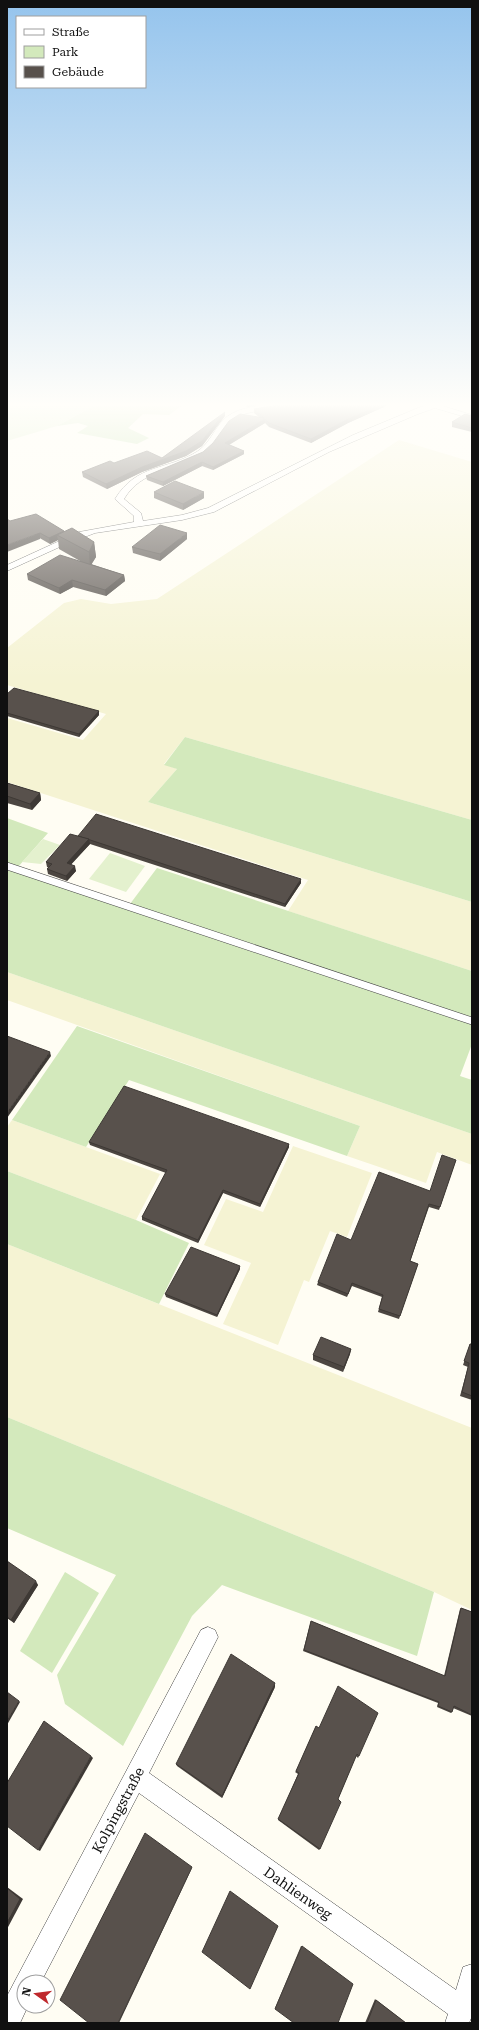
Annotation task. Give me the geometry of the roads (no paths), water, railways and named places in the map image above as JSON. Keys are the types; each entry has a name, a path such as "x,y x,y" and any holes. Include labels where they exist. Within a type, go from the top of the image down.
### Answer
{"street":[{"path":"120,497 119,499 138,515 139,524"},
{"path":"7,568 63,541 94,532 192,516 211,510 236,497"},
{"name":"Kolpingstraße","path":"32,1974 208,1637"},
{"name":"Dahlienweg","path":"135,1777 459,2016 472,1976"},
{"path":"7,2022 16,2005"}],"lane":[{"path":"7,866 472,1021"}]}
